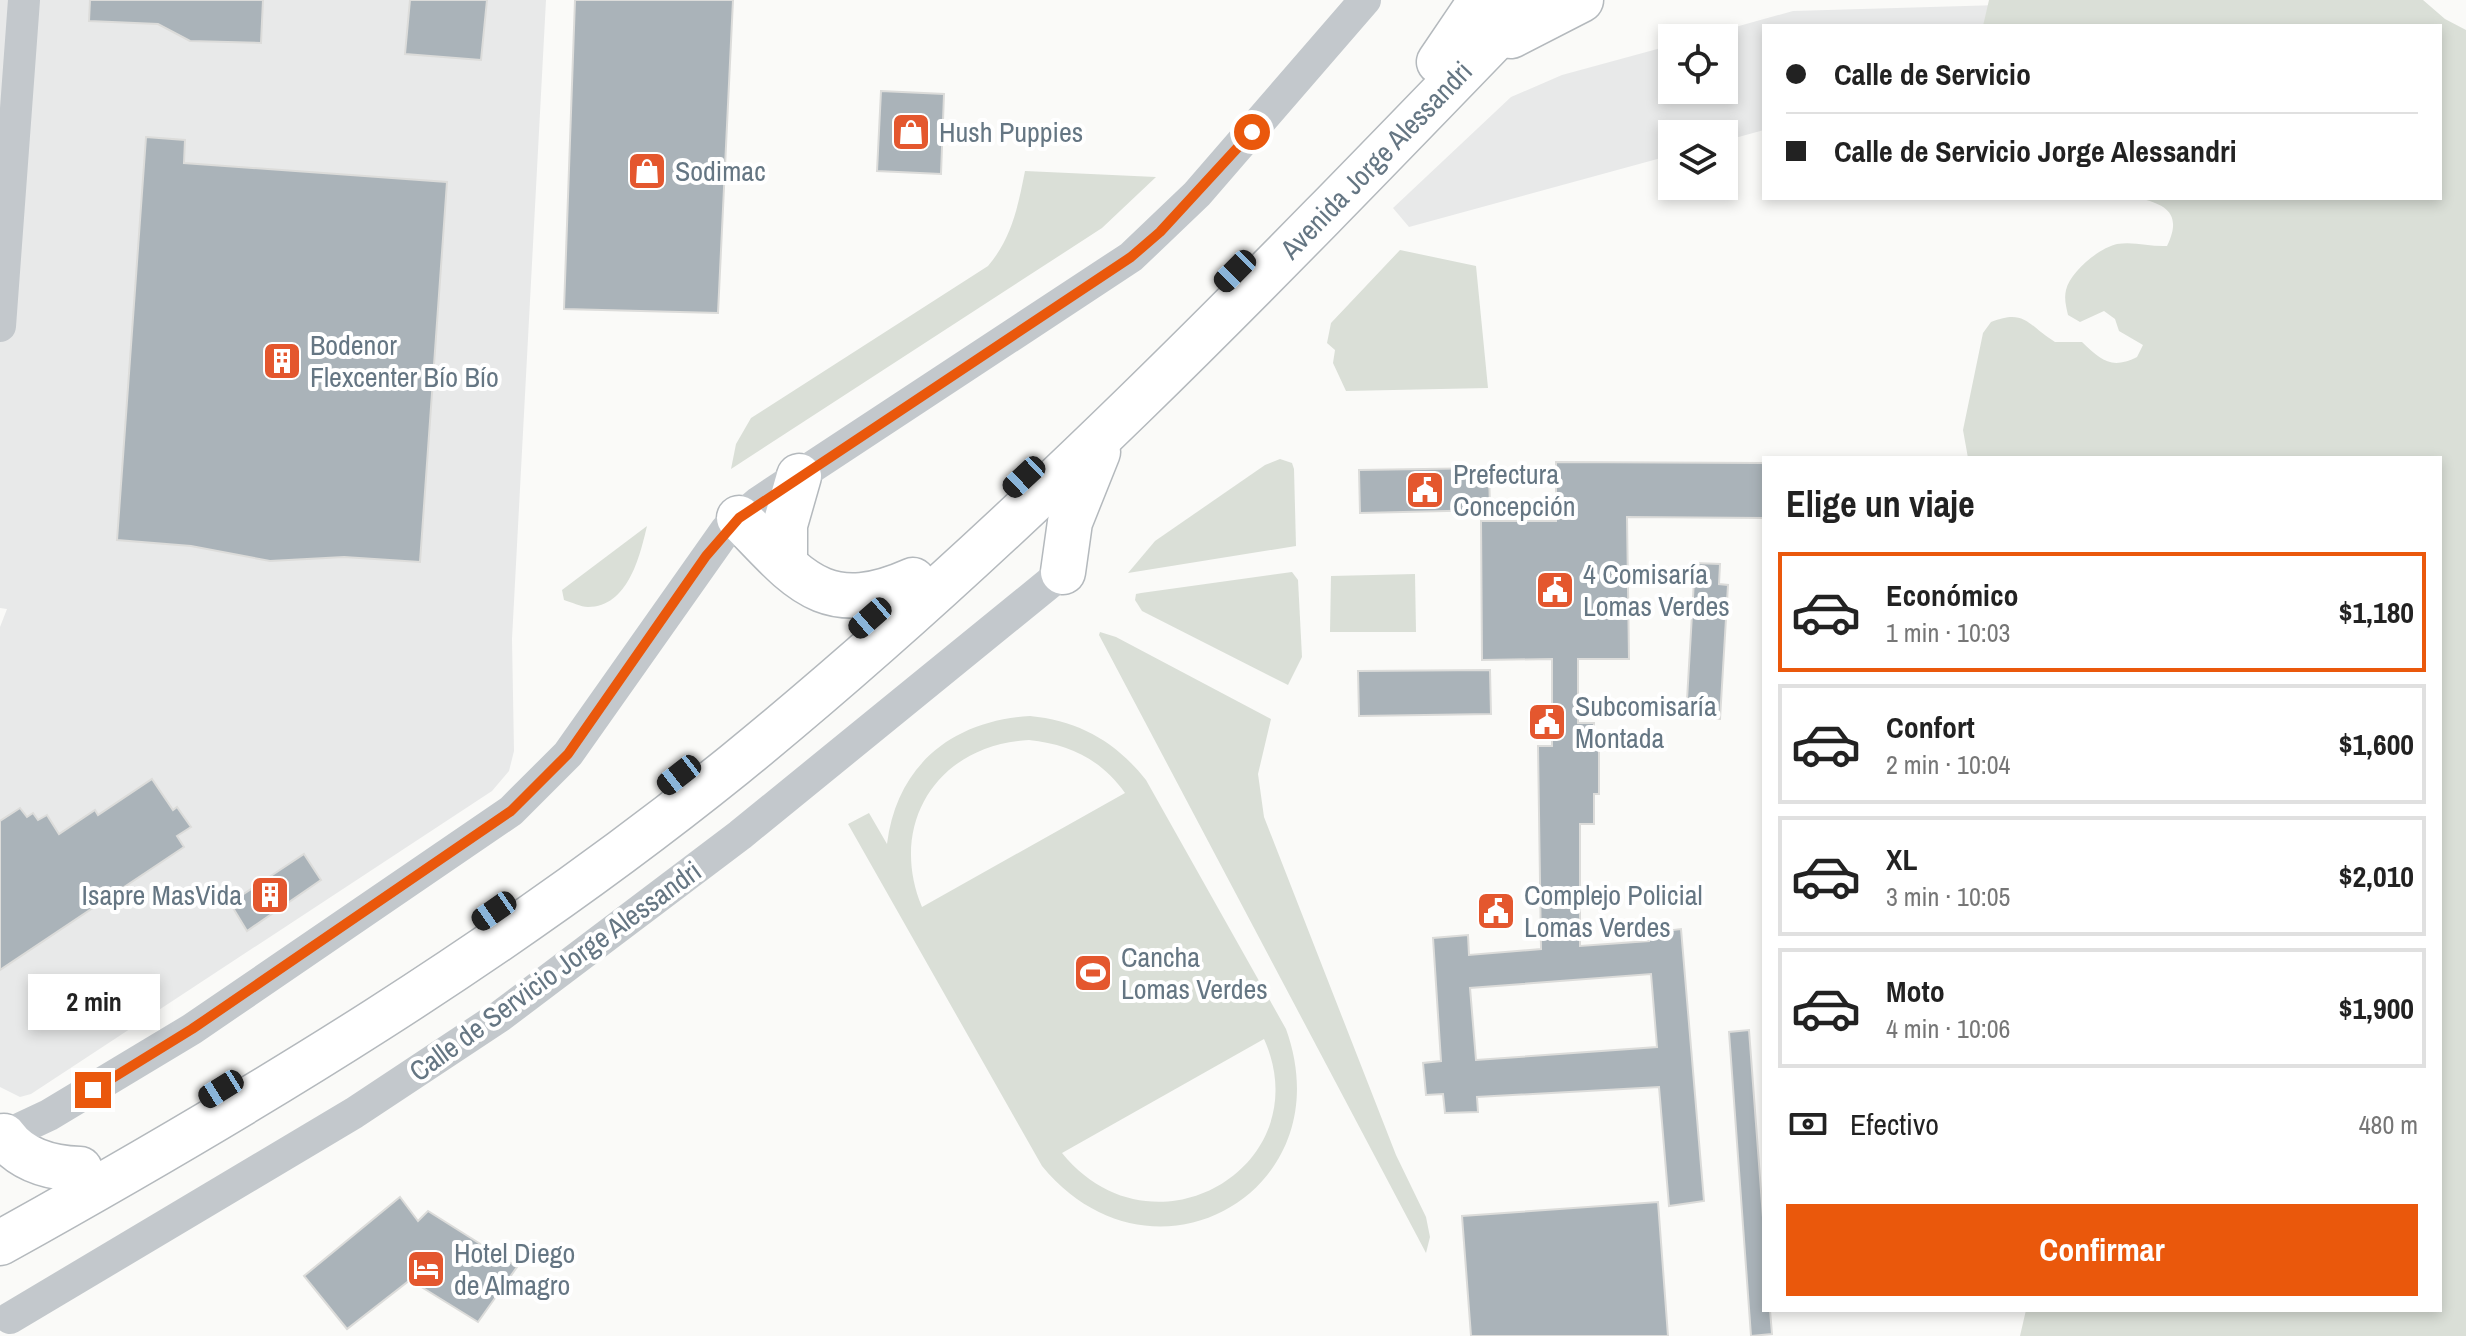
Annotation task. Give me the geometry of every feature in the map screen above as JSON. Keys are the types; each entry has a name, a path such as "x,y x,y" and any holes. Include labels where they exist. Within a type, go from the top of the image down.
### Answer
{"highway":[{"path":"1455,62 1481,0"},
{"name":"Avenida Jorge Alessandri","path":"0,1243 165,1151 327,1053 547,905 730,768 865,656 1106,435 1455,62 1499,0"},
{"name":"Avenida Jorge Alessandri","path":"0,1214 186,1110 296,1042 552,870 720,743 913,580 1455,62 1532,0"},
{"path":"1455,62 1581,0"},
{"path":"1063,572 1065,547 1076,501 1106,435"},
{"path":"785,564 785,525 799,476"},
{"path":"739,518 806,584 819,590 841,595 883,591 913,580"},
{"path":"990,543 1037,542 1052,552 1063,572"},
{"path":"1,1130 11,1146 33,1160 56,1167 80,1169"}],"street":[{"path":"0,326 9,95 24,0"},
{"path":"1,1130 49,1115 192,1029 511,811 568,754 711,549 739,518 1141,248 1197,194 1365,0"},
{"name":"Calle de Servicio Jorge Alessandri","path":"10,1318 354,1113 511,1009 752,826 1063,572"}],"shaded area":[{"path":"0,0 546,0 512,639 514,751 509,771 492,791 31,1094 20,1097 0,1087 0,627 7,609 0,608"},
{"path":"1989,0 2423,0 2445,19 2466,30 2466,1336 2020,1336 2026,1312 2442,1312 2442,456 1968,456 1963,430 1983,333 1991,322 2020,318 2055,342 2082,342 2101,358 2113,363 2137,357 2143,345 2119,331 2115,319 2104,311 2080,322 2068,315 2065,296 2069,283 2079,269 2110,246 2130,243 2167,246 2173,226 2170,213 2145,200 2442,200 2442,24 1983,24"},
{"path":"2134,1 2141,24 1762,24 1762,131 1738,137 1738,120 1658,120 1658,159 1409,227 1393,208 1511,97 1562,75 1658,49 1658,104 1738,104 1738,26 1793,11"},
{"path":"1025,171 1156,177 1102,228 731,469 736,444 751,418 988,266 1008,233"},
{"path":"1400,250 1476,266 1488,388 1346,391 1333,363 1335,350 1327,343 1331,323"},
{"path":"1280,459 1292,463 1294,469 1296,546 1128,573 1155,541 1265,465"},
{"path":"647,526 630,578 613,599 588,607 564,600 562,590"},
{"path":"1292,572 1298,580 1302,657 1288,685 1142,611 1135,600 1136,594 1141,593"},
{"path":"1415,574 1416,632 1330,632 1331,576"},
{"path":"1100,632 1116,637 1271,719 1258,774 1264,817 1396,1155 1426,1217 1430,1237 1426,1253 1099,635"},
{"name":"Cancha Lomas Verdes","path":"1030,716 1080,728 1109,744 1134,766 1146,780 1286,1029 1297,1087 1288,1138 1264,1179 1227,1209 1183,1225 1135,1224 1086,1205 1042,1166 848,824 869,813 887,844 893,816 916,770 933,752 953,738 1002,720","holes":["1029,740 1058,745 1083,756 1106,771 1125,793 922,907 913,876 911,846 917,818 929,794 946,772 969,756 997,745","1264,1039 1275,1085 1269,1126 1249,1160 1218,1186 1181,1200 1140,1200 1099,1185 1062,1153"]}],"building":[{"path":"90,0 263,0 261,43 190,41 158,24 89,21"},
{"path":"410,0 487,0 481,60 405,54"},
{"name":"Sodimac","path":"575,0 733,0 718,313 564,309"},
{"name":"Hush Puppies","path":"881,91 944,94 941,174 877,171"},
{"name":"Bodenor Flexcenter Bío Bío","path":"146,137 185,140 184,163 447,182 420,562 344,557 270,561 191,546 117,540"},
{"path":"1556,462 1762,463 1762,518 1627,517 1629,659 1578,659 1578,723 1594,723 1594,740 1599,740 1599,794 1594,794 1594,824 1580,824 1580,946 1649,941 1649,933 1681,929 1704,1201 1669,1206 1659,1087 1477,1097 1478,1112 1445,1113 1443,1094 1426,1095 1423,1063 1441,1061 1433,938 1468,935 1469,955 1541,949 1538,746 1552,746 1552,659 1482,660 1481,521 1556,521","holes":["1651,974 1657,1047 1476,1060 1470,988"]},
{"name":"Prefectura Concepción","path":"1489,468 1490,510 1360,513 1359,470"},
{"path":"1695,563 1720,564 1719,584 1728,585 1720,719 1686,717"},
{"path":"1490,670 1491,714 1359,716 1358,671"},
{"path":"152,779 173,810 177,807 191,827 177,836 184,847 0,970 0,821 20,808 27,817 33,813 38,820 47,815 59,834 95,810 98,815"},
{"name":"Isapre MasVida","path":"304,854 321,880 247,931 230,903"},
{"path":"1749,1030 1762,1204 1762,1312 1770,1312 1772,1334 1751,1336 1729,1032"},
{"path":"400,1197 418,1221 428,1211 517,1267 478,1322 410,1280 347,1329 304,1276"},
{"path":"1658,1202 1668,1336 1471,1336 1462,1216"}],"place":[{"name":"Hush Puppies","path":"911,132"},
{"name":"Sodimac","path":"647,171"},
{"name":"Bodenor Flexcenter Bío Bío","path":"282,361"},
{"name":"Prefectura Concepción","path":"1425,490"},
{"name":"4 Comisaría Lomas Verdes","path":"1555,590"},
{"name":"Subcomisaría Montada","path":"1547,722"},
{"name":"Isapre MasVida","path":"270,895"},
{"name":"Complejo Policial Lomas Verdes","path":"1496,911"},
{"name":"Cancha Lomas Verdes","path":"1093,973"},
{"name":"Hotel Diego de Almagro","path":"426,1269"}],"route":[{"path":"93,1090 192,1029 511,811 568,754 706,556 739,518 1131,257 1197,194 1252,132"}]}
